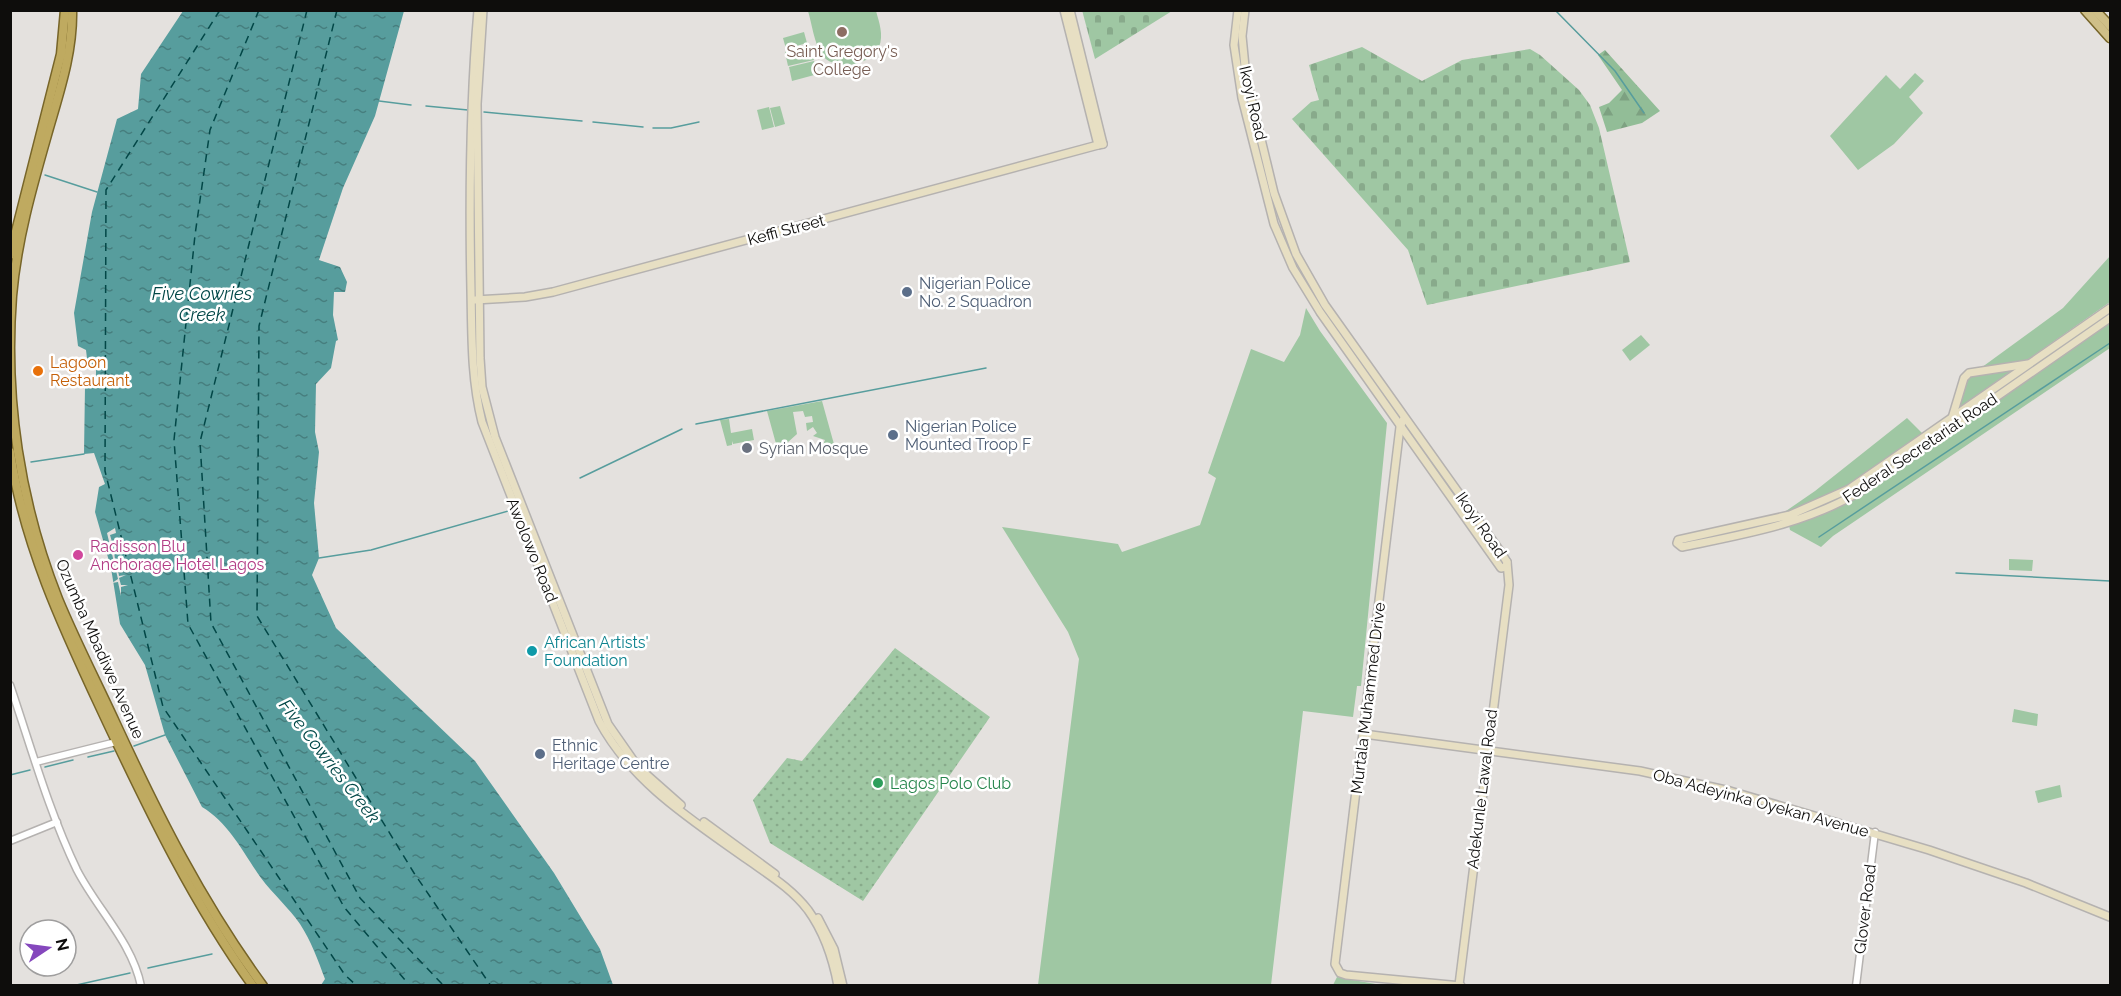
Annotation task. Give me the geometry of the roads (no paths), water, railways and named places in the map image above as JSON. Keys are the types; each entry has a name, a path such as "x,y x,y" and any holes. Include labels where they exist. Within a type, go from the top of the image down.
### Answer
{"highway":[{"path":"10,255 61,54 65,10"},
{"name":"Ozumba Mbadiwe Avenue","path":"32,534 16,440 12,369 12,298 21,229 68,55 72,10"},
{"name":"Ozumba Mbadiwe Avenue","path":"10,452 51,600 169,837 194,882 263,986"},
{"name":"Ozumba Mbadiwe Avenue","path":"120,741 184,879 252,986"}],"main road":[{"name":"Awolowo Road","path":"478,10 472,95 471,300 472,378 482,422 599,721 610,742 626,763 653,790 777,880 800,900 823,936 838,986"},
{"name":"Awolowo Road","path":"483,10 478,67 480,299 482,387 492,427 608,724 630,758 658,787 786,882 809,906 830,939 843,986"},
{"path":"1064,10 1098,145 1103,144 1070,10"},
{"name":"Ikoyi Road","path":"1238,10 1234,45 1237,75 1279,236 1293,268 1312,300 1400,427 1504,565"},
{"name":"Ikoyi Road","path":"1245,10 1242,36 1245,70 1274,193 1286,232 1317,293 1504,565"},
{"path":"2085,10 2110,38"},
{"path":"2095,10 2110,26"},
{"name":"Keffi Street","path":"471,300 525,297 553,292 1098,145"},
{"name":"Federal Secretariat Road","path":"2110,308 1857,484 1830,499 1790,515 1678,540 1677,543 1682,547 1749,534 1792,523 1832,507 1861,491 2110,318"},
{"path":"1952,418 1964,378 1970,373 2030,363"},
{"name":"Murtala Muhammed Drive","path":"1404,418 1400,427 1335,964 1337,969 1346,975 1460,985"},
{"path":"1398,446 1404,441 1411,442"},
{"name":"Adekunle Lawal Road","path":"1460,985 1509,579 1504,565"},
{"name":"Oba Adeyinka Oyekan Avenue","path":"1364,734 1487,749 1664,776 1776,803 1875,832 2026,883 2110,917"}],"street":[{"path":"10,685 57,822 82,878 129,952 141,986"},
{"path":"36,762 120,741"},
{"path":"10,841 57,822"},
{"name":"Glover Road","path":"1856,986 1875,832"}],"water":[{"name":"Five Cowries Creek","path":"183,11 404,11 375,116 343,188 319,260 340,267 347,282 345,292 334,292 333,315 338,340 331,368 316,384 315,432 319,452 314,503 319,558 312,575 336,628 475,761 554,873 600,949 613,985 321,985 325,979 300,924 261,878 228,830 202,807 165,735 145,665 120,624 111,568 95,512 99,487 105,484 94,453 84,454 85,386 96,386 96,368 88,367 86,350 78,346 74,313 92,212 117,119 138,109 141,74"}],"waterway":[{"path":"1555,10 1615,71 1644,113"},
{"path":"379,101 411,105"},
{"path":"426,106 468,110"},
{"path":"484,112 582,121"},
{"path":"593,122 643,127"},
{"path":"653,128 671,128 699,122"},
{"path":"45,175 97,192"},
{"path":"1819,537 2110,343"},
{"path":"696,424 986,368"},
{"path":"580,478 682,429"},
{"path":"31,462 84,454"},
{"path":"319,558 371,550 512,510"},
{"path":"1956,573 2110,581"},
{"path":"134,746 165,735"},
{"path":"88,757 114,751"},
{"path":"45,767 73,760"},
{"path":"10,775 30,770"},
{"path":"148,968 212,954"},
{"path":"72,986 130,973"}],"place":[{"name":"Saint Gregory's College","path":"842,32"},
{"name":"Nigerian Police No. 2 Squadron","path":"907,292"},
{"name":"Lagoon Restaurant","path":"38,371"},
{"name":"Nigerian Police Mounted Troop F","path":"893,435"},
{"name":"Syrian Mosque","path":"747,448"},
{"name":"Radisson Blu Anchorage Hotel Lagos","path":"78,555"},
{"name":"African Artists' Foundation","path":"532,651"},
{"name":"Ethnic Heritage Centre","path":"540,754"},
{"name":"Lagos Polo Club","path":"878,783"}]}
